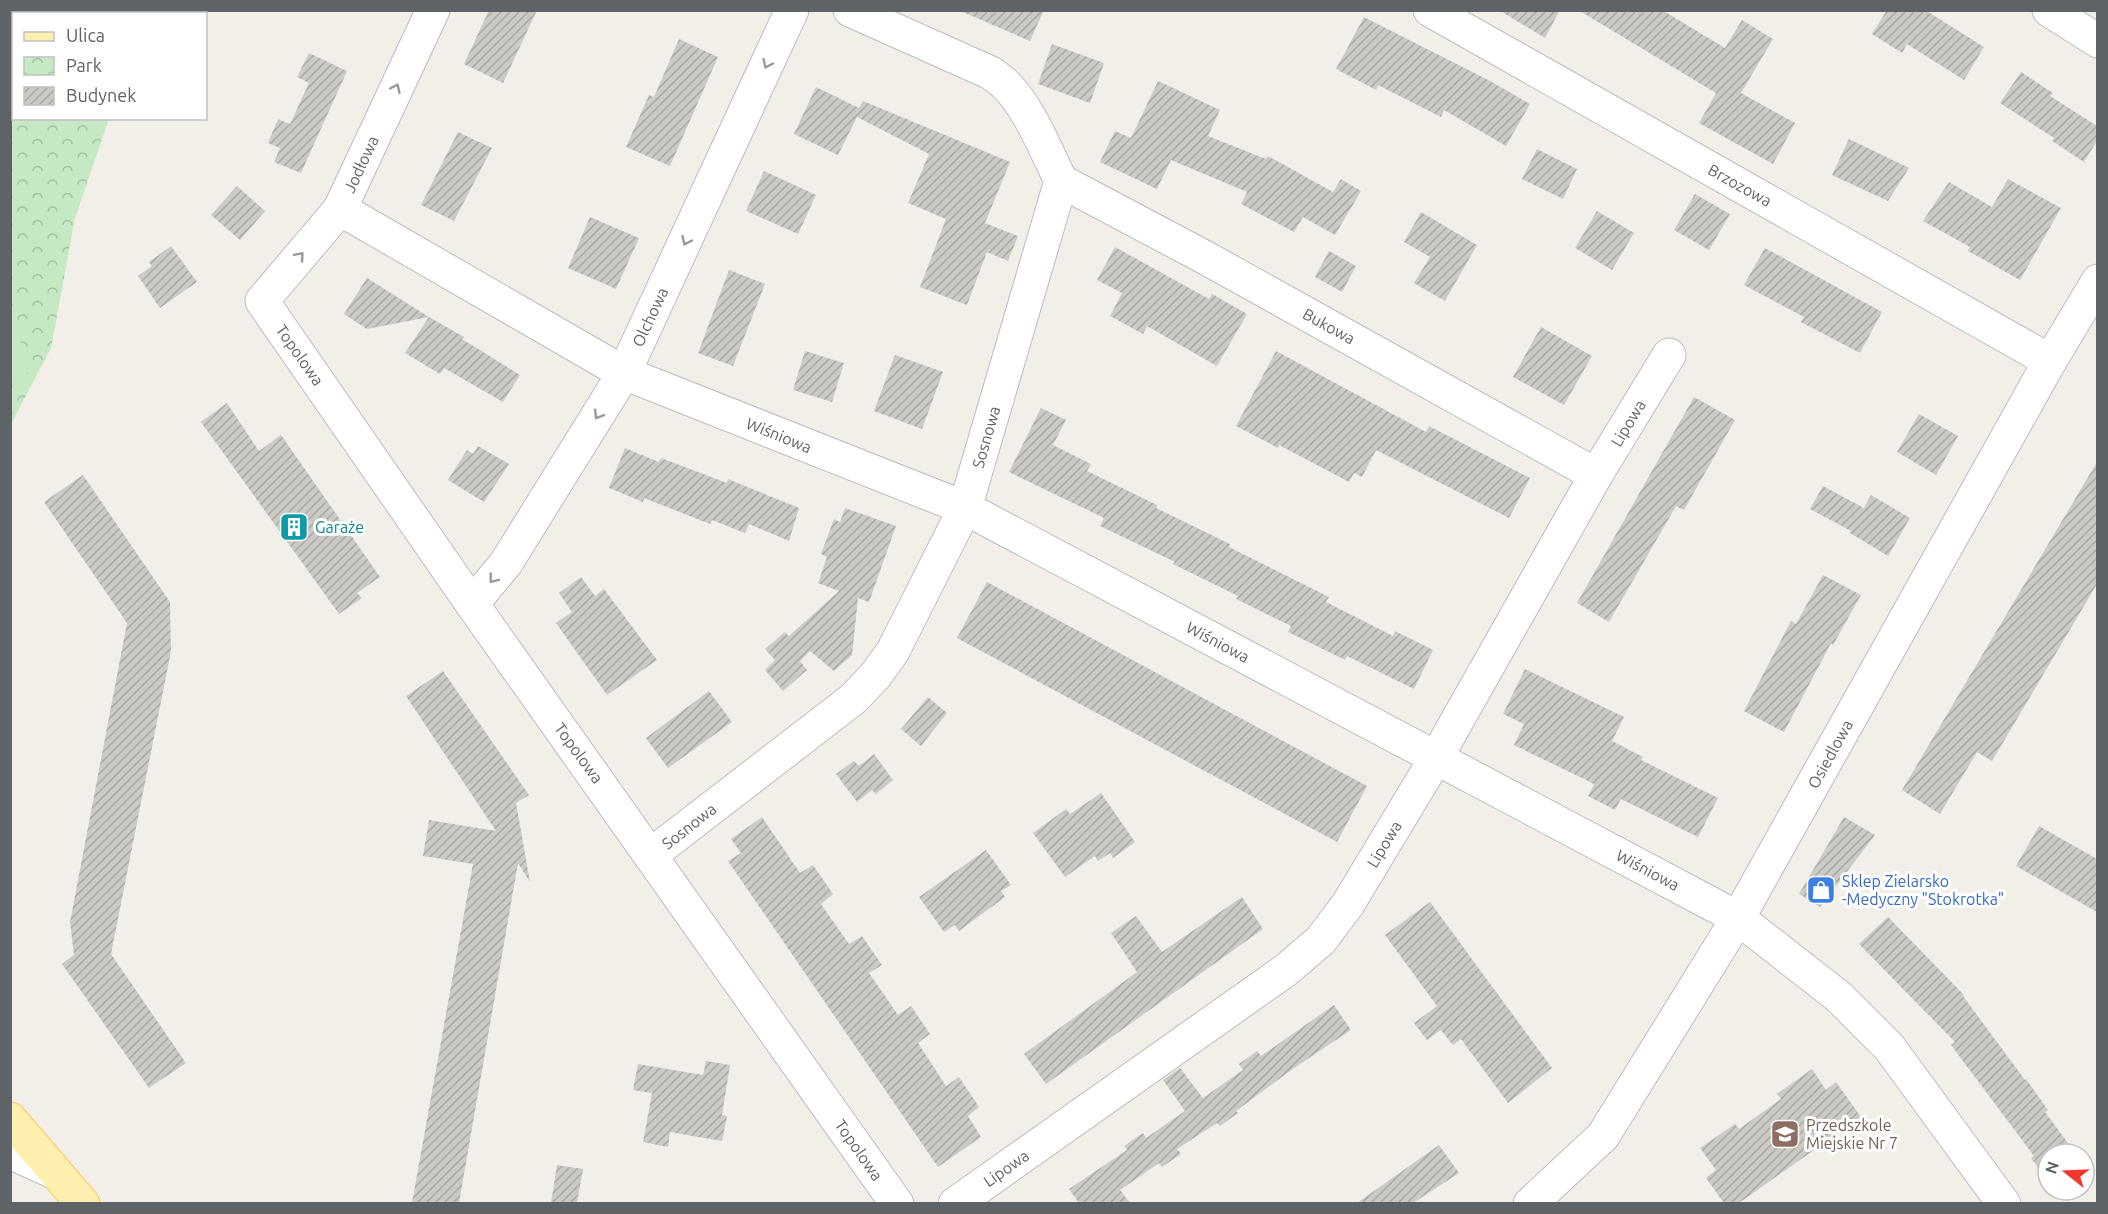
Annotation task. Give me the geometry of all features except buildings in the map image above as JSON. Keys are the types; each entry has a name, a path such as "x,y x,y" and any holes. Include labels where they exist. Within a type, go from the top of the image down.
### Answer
{"main road":[{"path":"10,1119 83,1203"}],"street":[{"name":"Jodłowa","path":"262,301 340,209 433,10"},
{"name":"Olchowa","path":"472,604 506,563 624,374 792,10"},
{"path":"850,10 991,73 1006,85 1027,115 1060,181"},
{"name":"Brzozowa","path":"1430,10 2050,361"},
{"path":"2049,10 2097,41"},
{"name":"Bukowa","path":"1060,181 1206,258 1596,475"},
{"name":"Sosnowa","path":"652,854 853,699 876,676 894,651 966,508 1060,181"},
{"name":"Wiśniowa","path":"340,209 624,374 966,508 1738,918 1839,997 1889,1047 2004,1203"},
{"name":"Osiedlowa","path":"1530,1203 1603,1136 1738,918 2097,281"},
{"name":"Topolowa","path":"262,301 472,604 652,854 716,950 897,1203"},
{"name":"Lipowa","path":"955,1203 1286,970 1321,940 1348,904 1436,758 1596,475 1669,355"},
{"path":"10,1152 56,1173"}],"green space":[{"path":"11,11 136,11 12,12 12,120 109,120 75,218 51,348 11,424"},
{"path":"11,328 37,366 10,384"}],"place":[{"name":"Garaże","path":"294,527"},
{"name":"Sklep Zielarsko -Medyczny \"Stokrotka\"","path":"1821,890"},
{"name":"Przedszkole Miejskie Nr 7","path":"1785,1134"}]}
